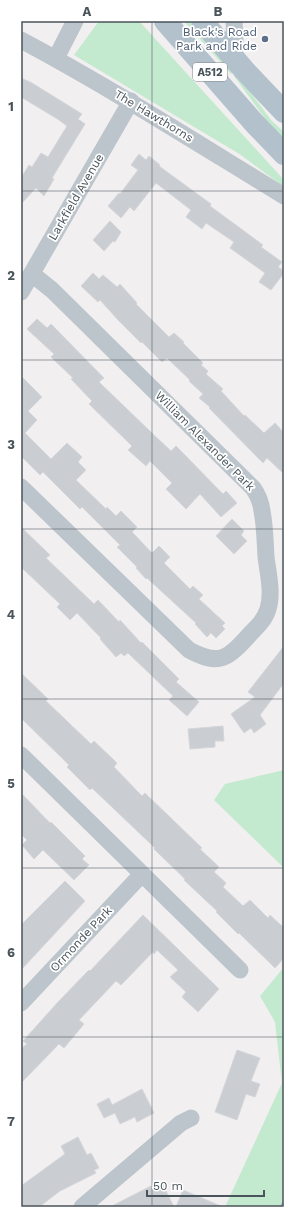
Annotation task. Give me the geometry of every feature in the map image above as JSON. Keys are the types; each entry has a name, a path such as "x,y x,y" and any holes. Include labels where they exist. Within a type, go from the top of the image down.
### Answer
{"main road":[{"name":"A512","path":"166,21 255,124 284,154"},
{"name":"A512","path":"202,21 284,112"}],"street":[{"path":"56,58 75,21"},
{"path":"234,21 234,58"},
{"name":"The Hawthorns","path":"21,40 56,58 131,102 284,196"},
{"name":"Larkfield Avenue","path":"21,292 131,102"},
{"name":"William Alexander Park","path":"21,487 189,650 204,658 224,658 233,652 264,619 270,600 269,587 262,511 259,498 253,488 52,290 32,274"},
{"path":"21,755 240,970"},
{"name":"Ormonde Park","path":"21,1003 142,874"},
{"path":"83,1206 181,1123 191,1118"}],"green space":[{"path":"99,21 139,21 284,180 284,187 241,155 74,55"},
{"path":"184,21 189,21 234,72 231,74"},
{"path":"237,74 271,120 284,132 284,139 269,124 234,76"},
{"path":"284,770 284,868 214,800 225,784"},
{"path":"284,967 284,1207 225,1207 282,1083 275,1022 260,996"}],"building":[{"path":"21,78 32,83 82,114 78,119 85,124 52,178 54,179 44,196 36,188 21,204 21,178 29,165 32,167 41,153 48,157 67,126 21,97"},
{"path":"139,154 146,160 149,156 160,165 159,166 211,204 210,206 263,245 261,247 282,262 278,267 284,271 284,273 271,290 259,282 265,273 230,248 234,242 206,223 202,229 186,217 191,210 156,183 134,211 130,207 121,218 108,206 119,193 120,194 138,170 131,165"},
{"path":"110,221 121,232 115,242 113,241 104,251 93,240"},
{"path":"93,273 99,279 103,275 117,287 120,284 137,303 136,304 169,337 174,333 184,342 183,343 203,363 201,365 208,371 206,374 223,389 221,391 244,416 245,415 264,433 275,423 284,433 284,474 267,458 263,463 209,408 210,407 199,398 203,394 189,381 190,380 167,358 162,362 118,320 100,300 98,302 81,286"},
{"path":"37,319 47,328 51,324 104,378 99,382 171,451 176,446 223,494 226,491 237,503 221,517 200,494 186,509 166,489 172,483 150,461 146,466 128,450 132,446 89,404 92,401 71,379 73,378 51,357 54,354 27,329"},
{"path":"21,376 42,397 28,411 37,420 25,433 51,459 67,443 82,457 78,462 86,470 76,480 106,509 107,507 116,516 121,511 137,527 132,532 152,553 159,546 170,557 164,563 190,589 193,586 203,595 199,599 225,623 222,626 225,629 216,638 211,633 207,637 195,624 196,623 147,578 146,579 136,568 137,567 117,547 120,545 82,507 80,509 43,472 40,475 21,456"},
{"path":"232,519 244,531 241,535 247,541 234,554 216,536"},
{"path":"21,527 50,555 46,558 94,604 98,600 119,622 120,620 141,643 142,642 179,679 176,682 199,702 187,716 169,700 173,696 128,653 124,656 121,653 116,657 100,639 101,638 77,613 70,620 57,607 60,604 21,567"},
{"path":"284,646 284,683 260,715 266,724 254,733 251,728 244,733 231,714 255,697 248,692"},
{"path":"21,673 48,699 46,701 91,744 94,741 117,763 114,767 142,796 145,793 202,848 200,849 219,867 214,872 226,883 223,887 243,906 250,900 268,918 270,915 284,928 284,958 275,968 239,933 238,934 216,912 217,911 184,880 185,879 154,849 155,848 92,788 90,790 67,767 69,765 21,718"},
{"path":"223,726 224,741 215,741 215,747 190,749 188,729"},
{"path":"21,793 85,856 82,859 89,865 74,880 43,850 34,859 22,845 27,840 21,834"},
{"path":"65,881 85,901 21,970 21,925"},
{"path":"143,915 219,989 198,1012 182,997 186,992 170,977 178,970 157,950 154,954 153,952 121,985 116,981 79,1020 84,1024 64,1048 59,1044 21,1083 21,1049 27,1044 23,1041 58,1002 89,970 90,971"},
{"path":"237,1050 260,1058 251,1081 260,1084 255,1097 246,1094 237,1120 215,1112"},
{"path":"142,1089 154,1113 137,1122 135,1117 120,1124 115,1113 104,1118 97,1104 109,1098 112,1105"},
{"path":"78,1137 87,1155 91,1153 99,1168 94,1170 96,1173 60,1191 39,1207 21,1207 21,1186 65,1154 61,1146"},
{"path":"162,1183 174,1207 110,1207 151,1186 152,1188"},
{"path":"183,1190 223,1207 176,1207"}],"railway":[{"path":"281,1207 284,1202"}],"place":[{"name":"Black's Road Park and Ride","path":"265,39"}]}
